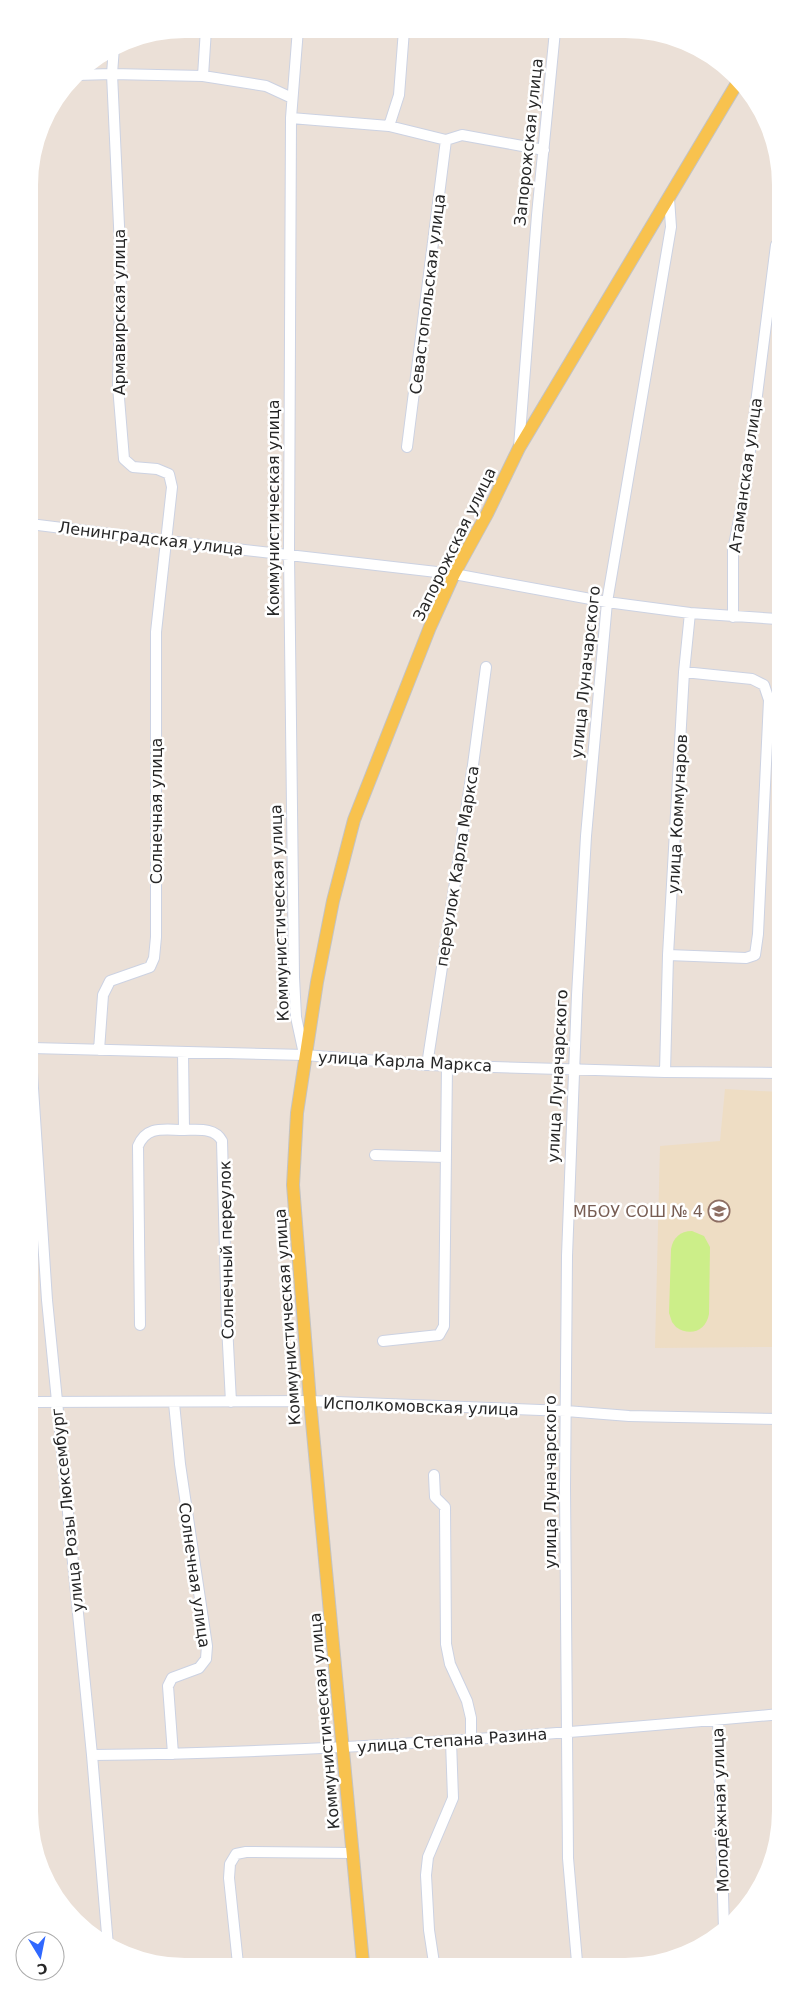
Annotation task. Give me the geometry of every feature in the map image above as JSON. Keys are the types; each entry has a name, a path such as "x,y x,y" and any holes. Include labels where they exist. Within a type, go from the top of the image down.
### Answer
{"main road":[{"path":"519,448 735,87"},
{"name":"Запорожская улица","path":"305,1055 316,982 333,901 354,820 427,636 454,574 487,514 519,448"},
{"name":"Коммунистическая улица","path":"305,1055 297,1113 293,1185 310,1401 363,1958"}],"street":[{"path":"203,76 205,38"},
{"name":"Коммунистическая улица","path":"297,38 291,118 288,554 294,977 296,1017 305,1055"},
{"path":"390,126 399,95 403,38"},
{"name":"Запорожская улица","path":"519,448 555,38"},
{"name":"Армавирская улица","path":"113,56 112,74 121,269 118,386 124,459 133,467 157,470 169,474 172,487 167,542"},
{"path":"87,75 203,76 266,86 292,98"},
{"path":"291,118 390,126 446,140 462,135 544,150"},
{"name":"Севастопольская улица","path":"407,447 446,140"},
{"name":"улица Луначарского","path":"577,1958 568,1858 564,1487 567,1256 586,836 607,602 671,226 669,198"},
{"name":"Атаманская улица","path":"733,617 733,550 745,490 772,277"},
{"name":"Ленинградская улица","path":"38,525 167,542 454,574 607,602 690,613 772,619"},
{"name":"Солнечная улица","path":"99,1050 103,994 110,981 150,967 154,958 156,937 156,632 167,542"},
{"name":"улица Коммунаров","path":"665,1072 668,955 684,672 690,613"},
{"name":"переулок Карла Маркса","path":"427,1065 473,765 486,667"},
{"path":"668,955 746,958 755,955 758,934 769,700 764,685 752,679 684,672"},
{"name":"улица Карла Маркса","path":"38,1048 305,1055 427,1065 665,1072 772,1073"},
{"path":"140,1325 138,1146 142,1136 152,1131 184,1130 183,1052"},
{"path":"384,1341 439,1335 444,1326 447,1065"},
{"name":"Солнечный переулок","path":"184,1130 211,1131 219,1134 222,1141 226,1316 231,1402"},
{"path":"375,1155 445,1157"},
{"name":"улица Розы Люксембург","path":"38,1164 56,1402 92,1755 107,1936"},
{"name":"Исполкомовская улица","path":"38,1402 310,1401 566,1411 629,1416 772,1418"},
{"name":"Солнечная улица","path":"173,1754 168,1686 172,1678 199,1668 206,1660 207,1646 180,1464 174,1403"},
{"path":"434,1475 435,1497 446,1507 446,1644 450,1664 467,1701 471,1718 471,1739"},
{"name":"улица Степана Разина","path":"92,1755 343,1748 772,1715"},
{"name":"Молодёжная улица","path":"718,1720 724,1920"},
{"path":"433,1958 429,1930 426,1875 428,1857 453,1798 451,1741"},
{"path":"237,1958 229,1878 230,1864 236,1854 246,1852 353,1853"}],"shaded area":[{"name":"МБОУ СОШ № 4","path":"725,1089 772,1092 772,1347 655,1348 660,1146 720,1141"}],"green space":[{"path":"688,1231 704,1236 710,1247 709,1314 705,1325 697,1331 687,1332 676,1327 669,1313 671,1249 675,1238"}],"place":[{"name":"МБОУ СОШ № 4","path":"719,1211"}]}
